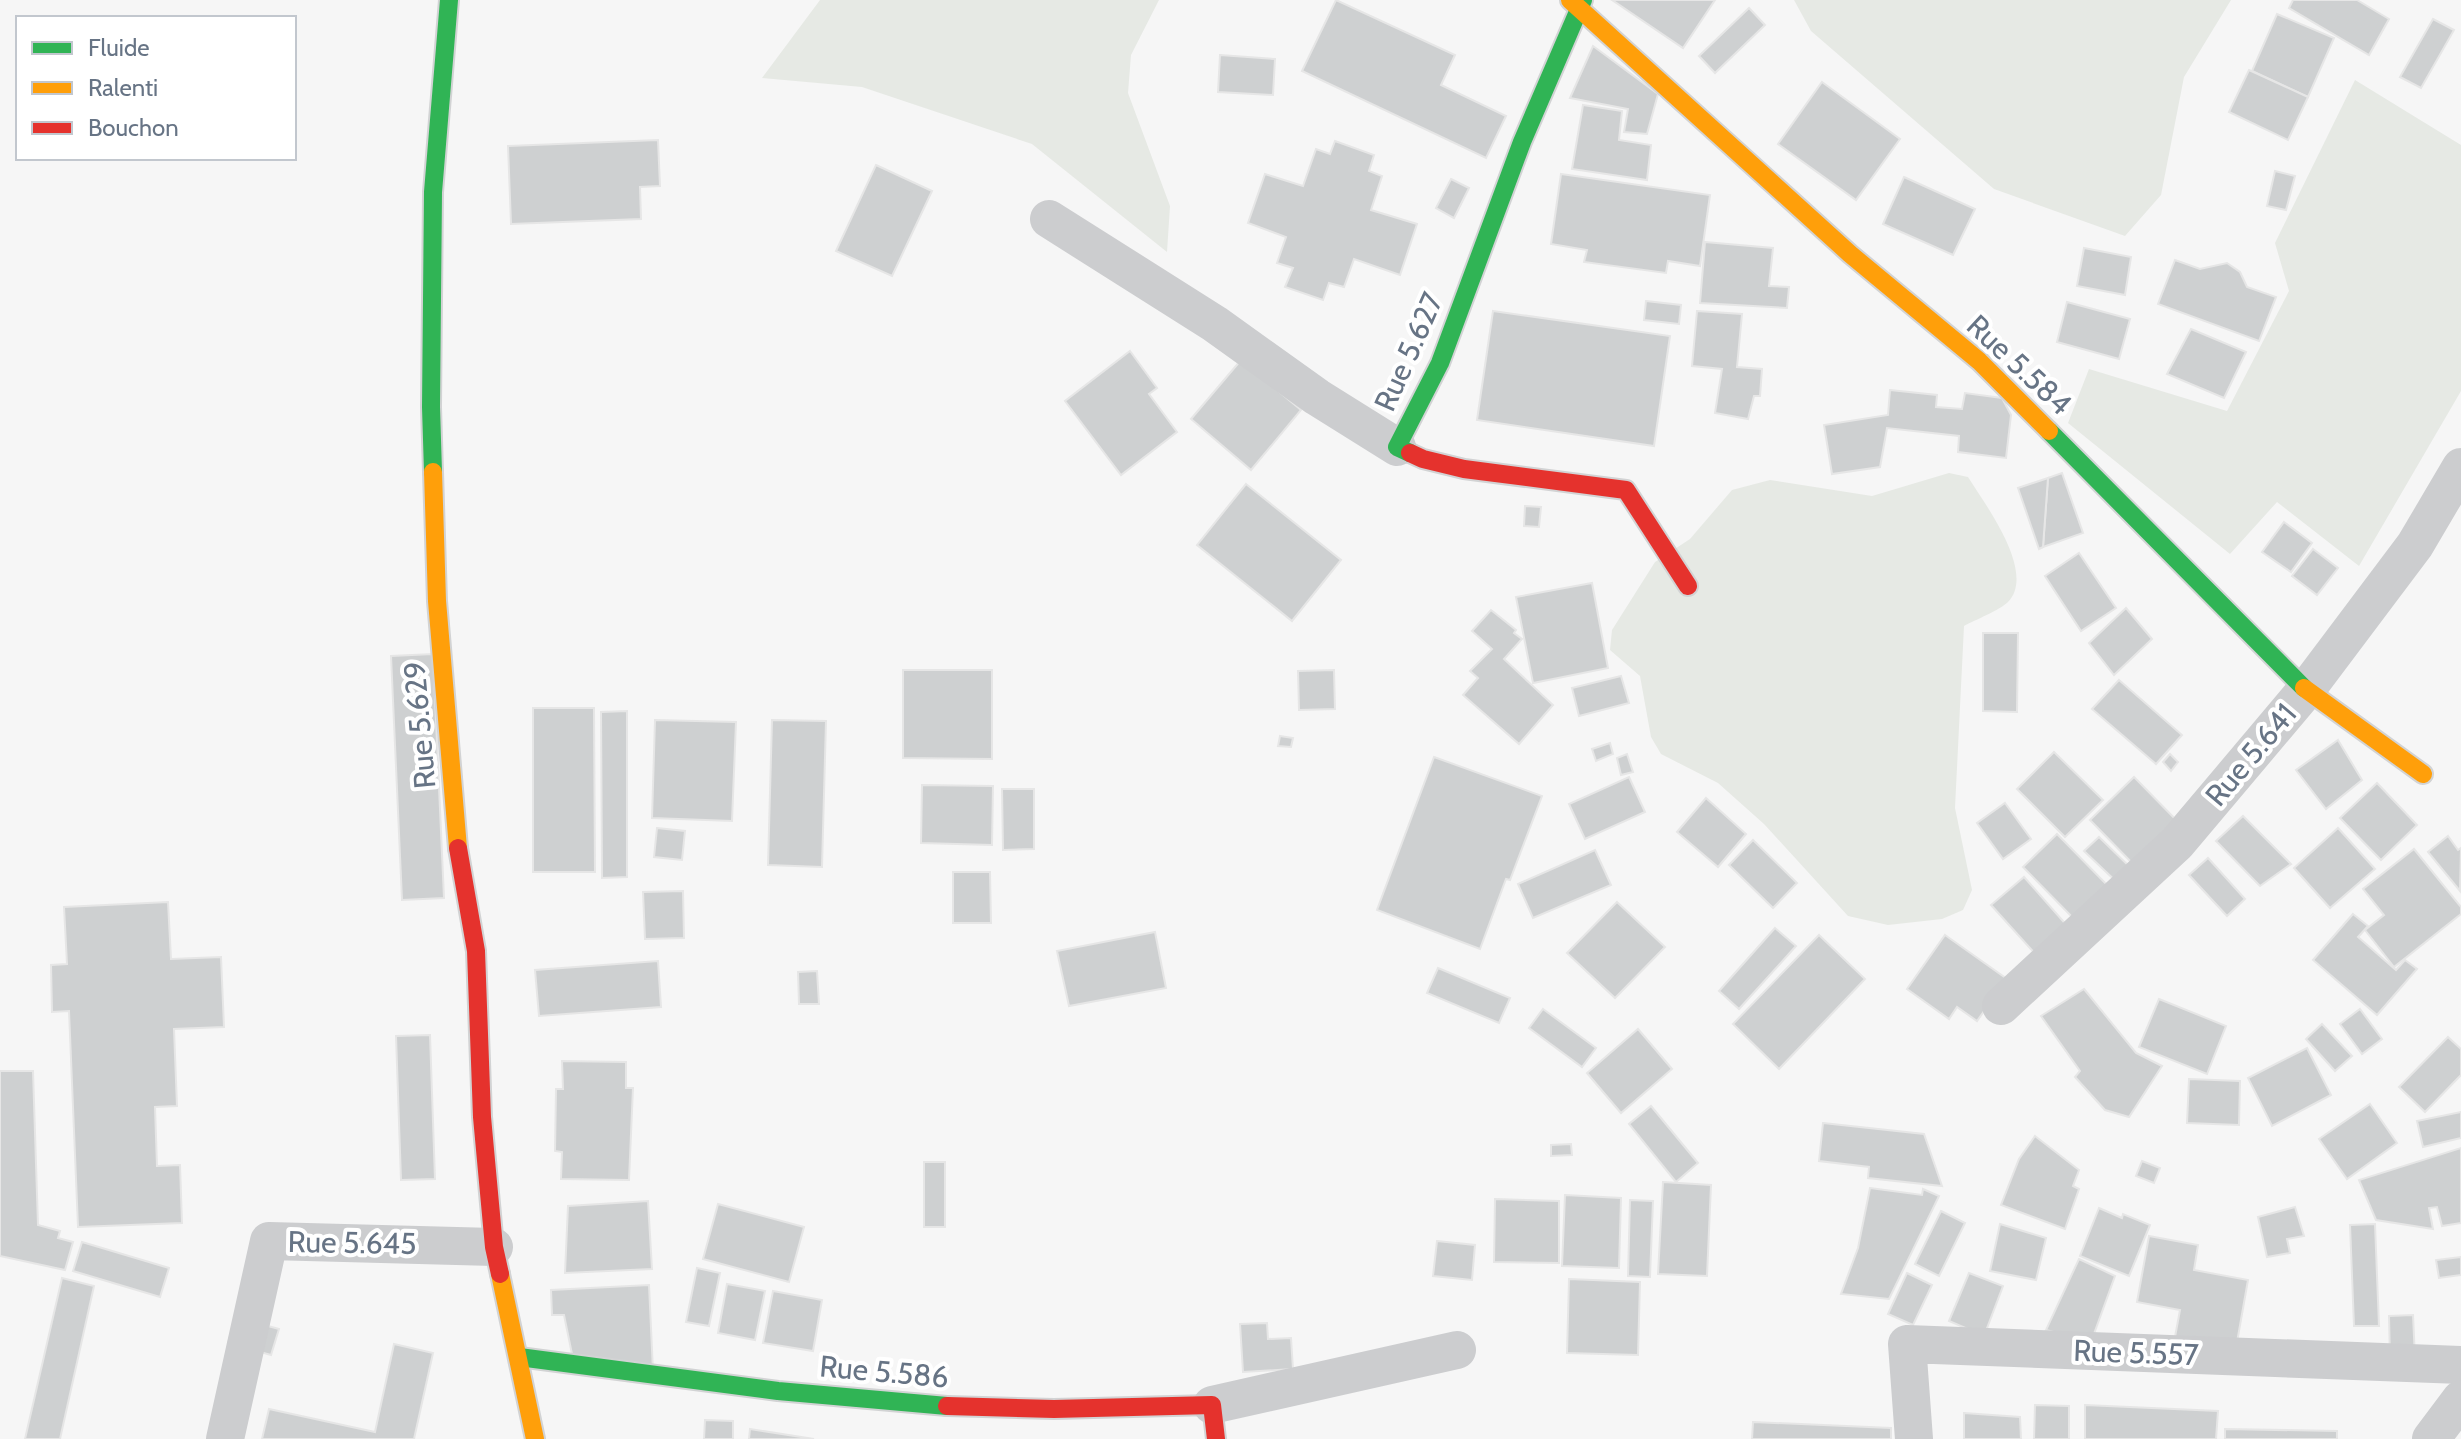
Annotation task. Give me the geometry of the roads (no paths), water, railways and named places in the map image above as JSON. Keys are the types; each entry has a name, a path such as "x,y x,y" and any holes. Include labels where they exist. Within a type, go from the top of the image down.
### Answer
{"street":[{"name":"Rue 5.629","path":"449,0 433,192 431,407 437,586 459,861 476,951 482,1117 494,1247 535,1439"},
{"name":"Rue 5.627","path":"1577,2 1440,363 1397,447 1423,459 1464,469 1626,490 1688,586"},
{"name":"Rue 5.584","path":"1577,2 1850,254 1979,361 2306,690 2423,774"},
{"path":"1049,219 1215,324 1317,397 1397,447"},
{"name":"Rue 5.641","path":"2001,1006 2177,843 2306,690 2415,545 2461,467"},
{"name":"Rue 5.645","path":"225,1439 269,1241 494,1247"},
{"name":"Rue 5.557","path":"1914,1439 1907,1344 2461,1365"},
{"path":"1214,1422 1457,1350"},
{"name":"Rue 5.586","path":"519,1357 763,1389 925,1405 1054,1409 1214,1422"},
{"path":"2431,1439 2461,1399"}]}
